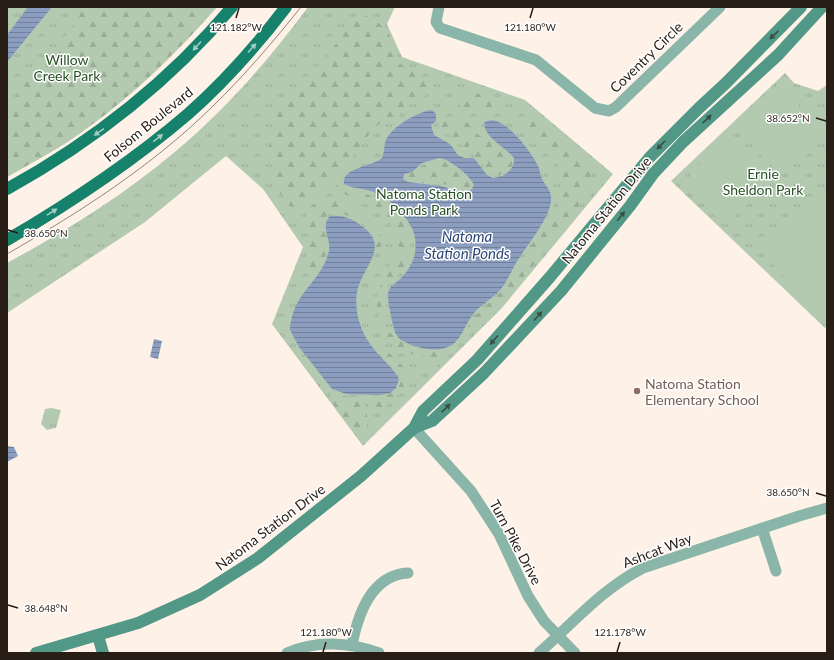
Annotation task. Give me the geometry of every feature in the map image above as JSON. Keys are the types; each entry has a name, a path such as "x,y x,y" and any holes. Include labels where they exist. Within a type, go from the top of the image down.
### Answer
{"main road":[{"name":"Folsom Boulevard","path":"7,189 64,156 111,123 188,56 232,7"},
{"name":"Folsom Boulevard","path":"7,240 114,172 188,114 234,68 286,7"}],"street":[{"name":"Coventry Circle","path":"439,7 436,22 440,28 536,60 591,105 605,111 616,107 720,7"},
{"name":"Natoma Station Drive","path":"36,653 138,623 169,610 230,578 258,558 361,476 414,428 423,412 477,360 555,272 645,162 801,7"},
{"name":"Natoma Station Drive","path":"414,428 432,421 490,367 560,291 630,206 652,174 688,137 778,55 822,7"},
{"name":"Turn Pike Drive","path":"414,428 471,491 499,534 528,596 542,618 575,653"},
{"name":"Ashcat Way","path":"539,653 614,585 643,568 827,508"},
{"path":"762,528 776,571"},
{"path":"352,646 361,614 374,590 385,579 394,575 408,573"},
{"path":"98,636 103,653"},
{"path":"287,653 308,646 325,644 352,646 379,653"}],"green space":[{"name":"Willow Creek Park","path":"7,7 217,7 157,70 107,113 70,140 7,177"},
{"name":"Willow Creek Park","path":"81,7 217,7 157,70 107,113 70,140 7,177 7,109 26,82 73,26"},
{"name":"Natoma Station Ponds Park","path":"308,7 395,7 387,24 402,57 525,100 613,174 501,309 363,446 272,324 303,247 263,189 226,156 145,222 7,313 7,263 94,212 136,183 176,151 212,118 246,83 278,46"},
{"path":"361,14 375,20 383,26 389,34 394,55 399,62 424,79 426,84 425,96 418,103 405,106 398,117 394,120 383,121 373,129 335,180 319,188 301,206 294,208 287,205 277,186 274,174 270,150 270,139 274,117 282,105 300,89 313,74 333,48 349,23"},
{"name":"Ernie Sheldon Park","path":"785,73 794,83 818,91 827,85 827,326 825,328 671,181"},
{"path":"779,88 786,88 799,100 799,106 760,143 749,143 740,134 741,124"},
{"path":"473,93 491,96 499,100 498,107 471,109 457,103"},
{"path":"803,107 810,108 825,125 825,130 783,171 779,173 760,154 759,149"},
{"path":"526,116 541,123 586,164 590,174 588,189 573,217 507,297 428,375 425,373 429,357 406,353 387,340 387,335 392,332 397,340 422,350 432,352 448,349 457,342 476,315 502,291 560,199 560,172 555,158 527,131 523,121"},
{"path":"452,118 464,120 482,137 496,144 508,153 513,162 510,167 496,176 472,153 480,144 479,142 474,140 470,146 466,148 438,126 439,120"},
{"path":"732,142 741,153 743,163 705,198 690,183 690,174 722,143"},
{"path":"440,160 452,166 470,179 472,182 468,190 460,191 452,184 435,184 413,181 405,177 421,166"},
{"path":"745,161 752,163 763,173 767,184 730,221 721,221 706,206 705,200"},
{"path":"341,183 388,204 395,210 405,224 408,233 410,251 408,259 403,270 388,285 386,292 388,318 386,321 378,316 378,295 382,281 398,251 398,240 388,221 379,213 358,200 339,192 336,185"},
{"path":"827,184 827,304 817,313 757,247"},
{"path":"324,197 352,208 370,223 380,239 381,248 380,251 376,248 376,240 371,231 359,221 338,213 326,215 323,224 327,245 325,256 318,270 312,275 307,272 306,258 311,238 306,217 311,206"},
{"path":"381,347 384,348 404,367 410,380 405,388 390,400 381,413 370,408 368,399 377,395 395,391 399,387 401,380 378,352"},
{"path":"332,394 359,398 364,401 367,423 362,434 355,432 329,399"},
{"path":"51,408 61,410 56,428 47,430 41,424 45,409"}],"water":[{"path":"28,7 52,7 7,62 7,35"},
{"name":"Natoma Station Ponds","path":"432,110 436,114 436,121 431,125 434,135 450,144 458,155 464,158 474,158 487,175 493,178 508,172 513,166 514,158 488,134 484,123 491,120 506,127 522,142 534,158 551,197 547,215 503,286 474,313 455,342 452,345 441,349 416,347 404,342 395,331 390,314 388,296 389,290 409,269 415,255 416,248 414,234 407,220 390,201 379,194 344,184 344,179 347,174 382,158 387,137 398,126 412,117","holes":["439,158 453,164 469,177 474,185 472,189 464,193 441,186 408,182 403,179 404,174 412,172 422,163"]},
{"path":"330,216 346,217 352,220 368,232 373,239 375,247 374,254 358,288 356,297 357,311 362,329 370,344 394,371 399,379 396,388 390,393 380,395 346,394 332,389 299,347 290,330 292,317 296,306 301,296 320,271 329,251 326,224"},
{"path":"154,339 162,341 158,359 150,357"},
{"path":"7,446 14,447 18,456 7,462"}],"tram line":[{"path":"7,254 88,205 140,168 189,129 212,107 269,46 301,7"}],"place":[{"name":"Natoma Station Elementary School","path":"637,391"}]}
